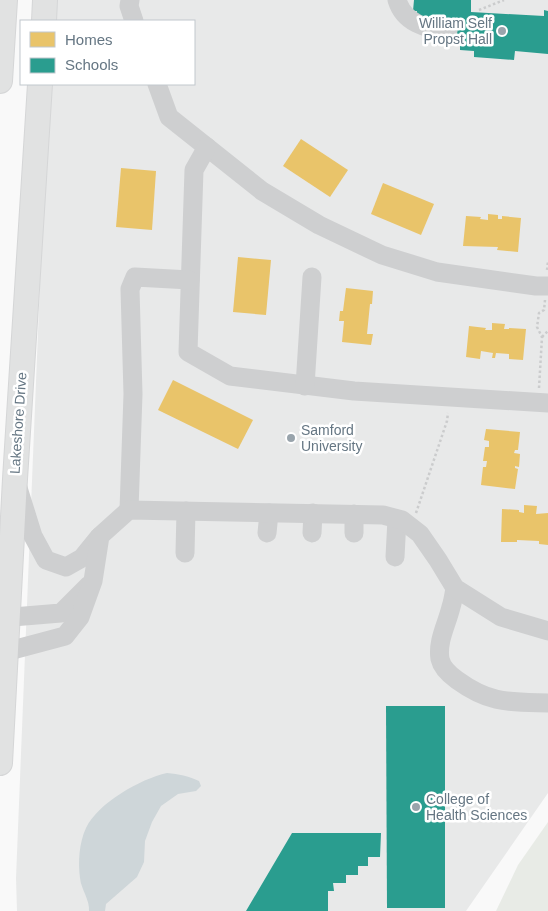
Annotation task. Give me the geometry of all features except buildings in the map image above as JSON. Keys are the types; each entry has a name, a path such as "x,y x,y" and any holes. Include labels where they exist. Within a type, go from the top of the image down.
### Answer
{"main road":[{"path":"0,81 5,0"},
{"path":"44,20 45,0"},
{"name":"Lakeshore Drive","path":"0,763 5,652 3,618 15,479 40,85"}],"street":[{"path":"130,0 129,6 134,20"},
{"path":"397,0 403,14 410,20 423,26 448,31"},
{"path":"157,85 169,117 262,191 319,225 382,255 437,272 536,286 548,286"},
{"path":"207,147 194,170 188,352 230,376 354,391 543,402"},
{"path":"129,510 133,394 130,288 135,277 190,280"},
{"path":"306,386 312,277"},
{"path":"15,479 33,536 46,560 66,567 82,558 100,536 129,510 384,515 404,523 420,534 455,588 501,617 548,631"},
{"path":"184,553 186,511"},
{"path":"267,533 269,512"},
{"path":"312,533 313,514"},
{"path":"354,514 354,533"},
{"path":"395,557 404,523"},
{"path":"5,652 66,636 80,617 93,581 100,536"},
{"path":"3,618 62,613 93,581"},
{"path":"455,588 441,640 440,660 448,673 488,699 515,703 548,703"}],"path":[{"path":"479,10 504,0"},
{"path":"543,402 542,338 537,327 538,316 544,310 548,313"},
{"path":"542,338 548,331"},
{"path":"404,523 447,421 450,397"}],"shaded area":[{"name":"Samford University","path":"51,0 548,0 548,793 466,911 17,911 16,878 48,85 195,85 195,20 50,20"},
{"path":"167,773 195,779 199,781 201,786 196,791 178,794 161,806 152,822 145,841 144,862 137,877 106,904 105,911 89,911 81,882 79,866 80,846 86,828 100,810 121,793 156,776"},
{"path":"548,822 548,911 496,911 518,865"}],"place":[{"name":"William Self Propst Hall","path":"502,31"},
{"name":"Samford University","path":"291,438"},
{"name":"College of Health Sciences","path":"416,807"}]}
